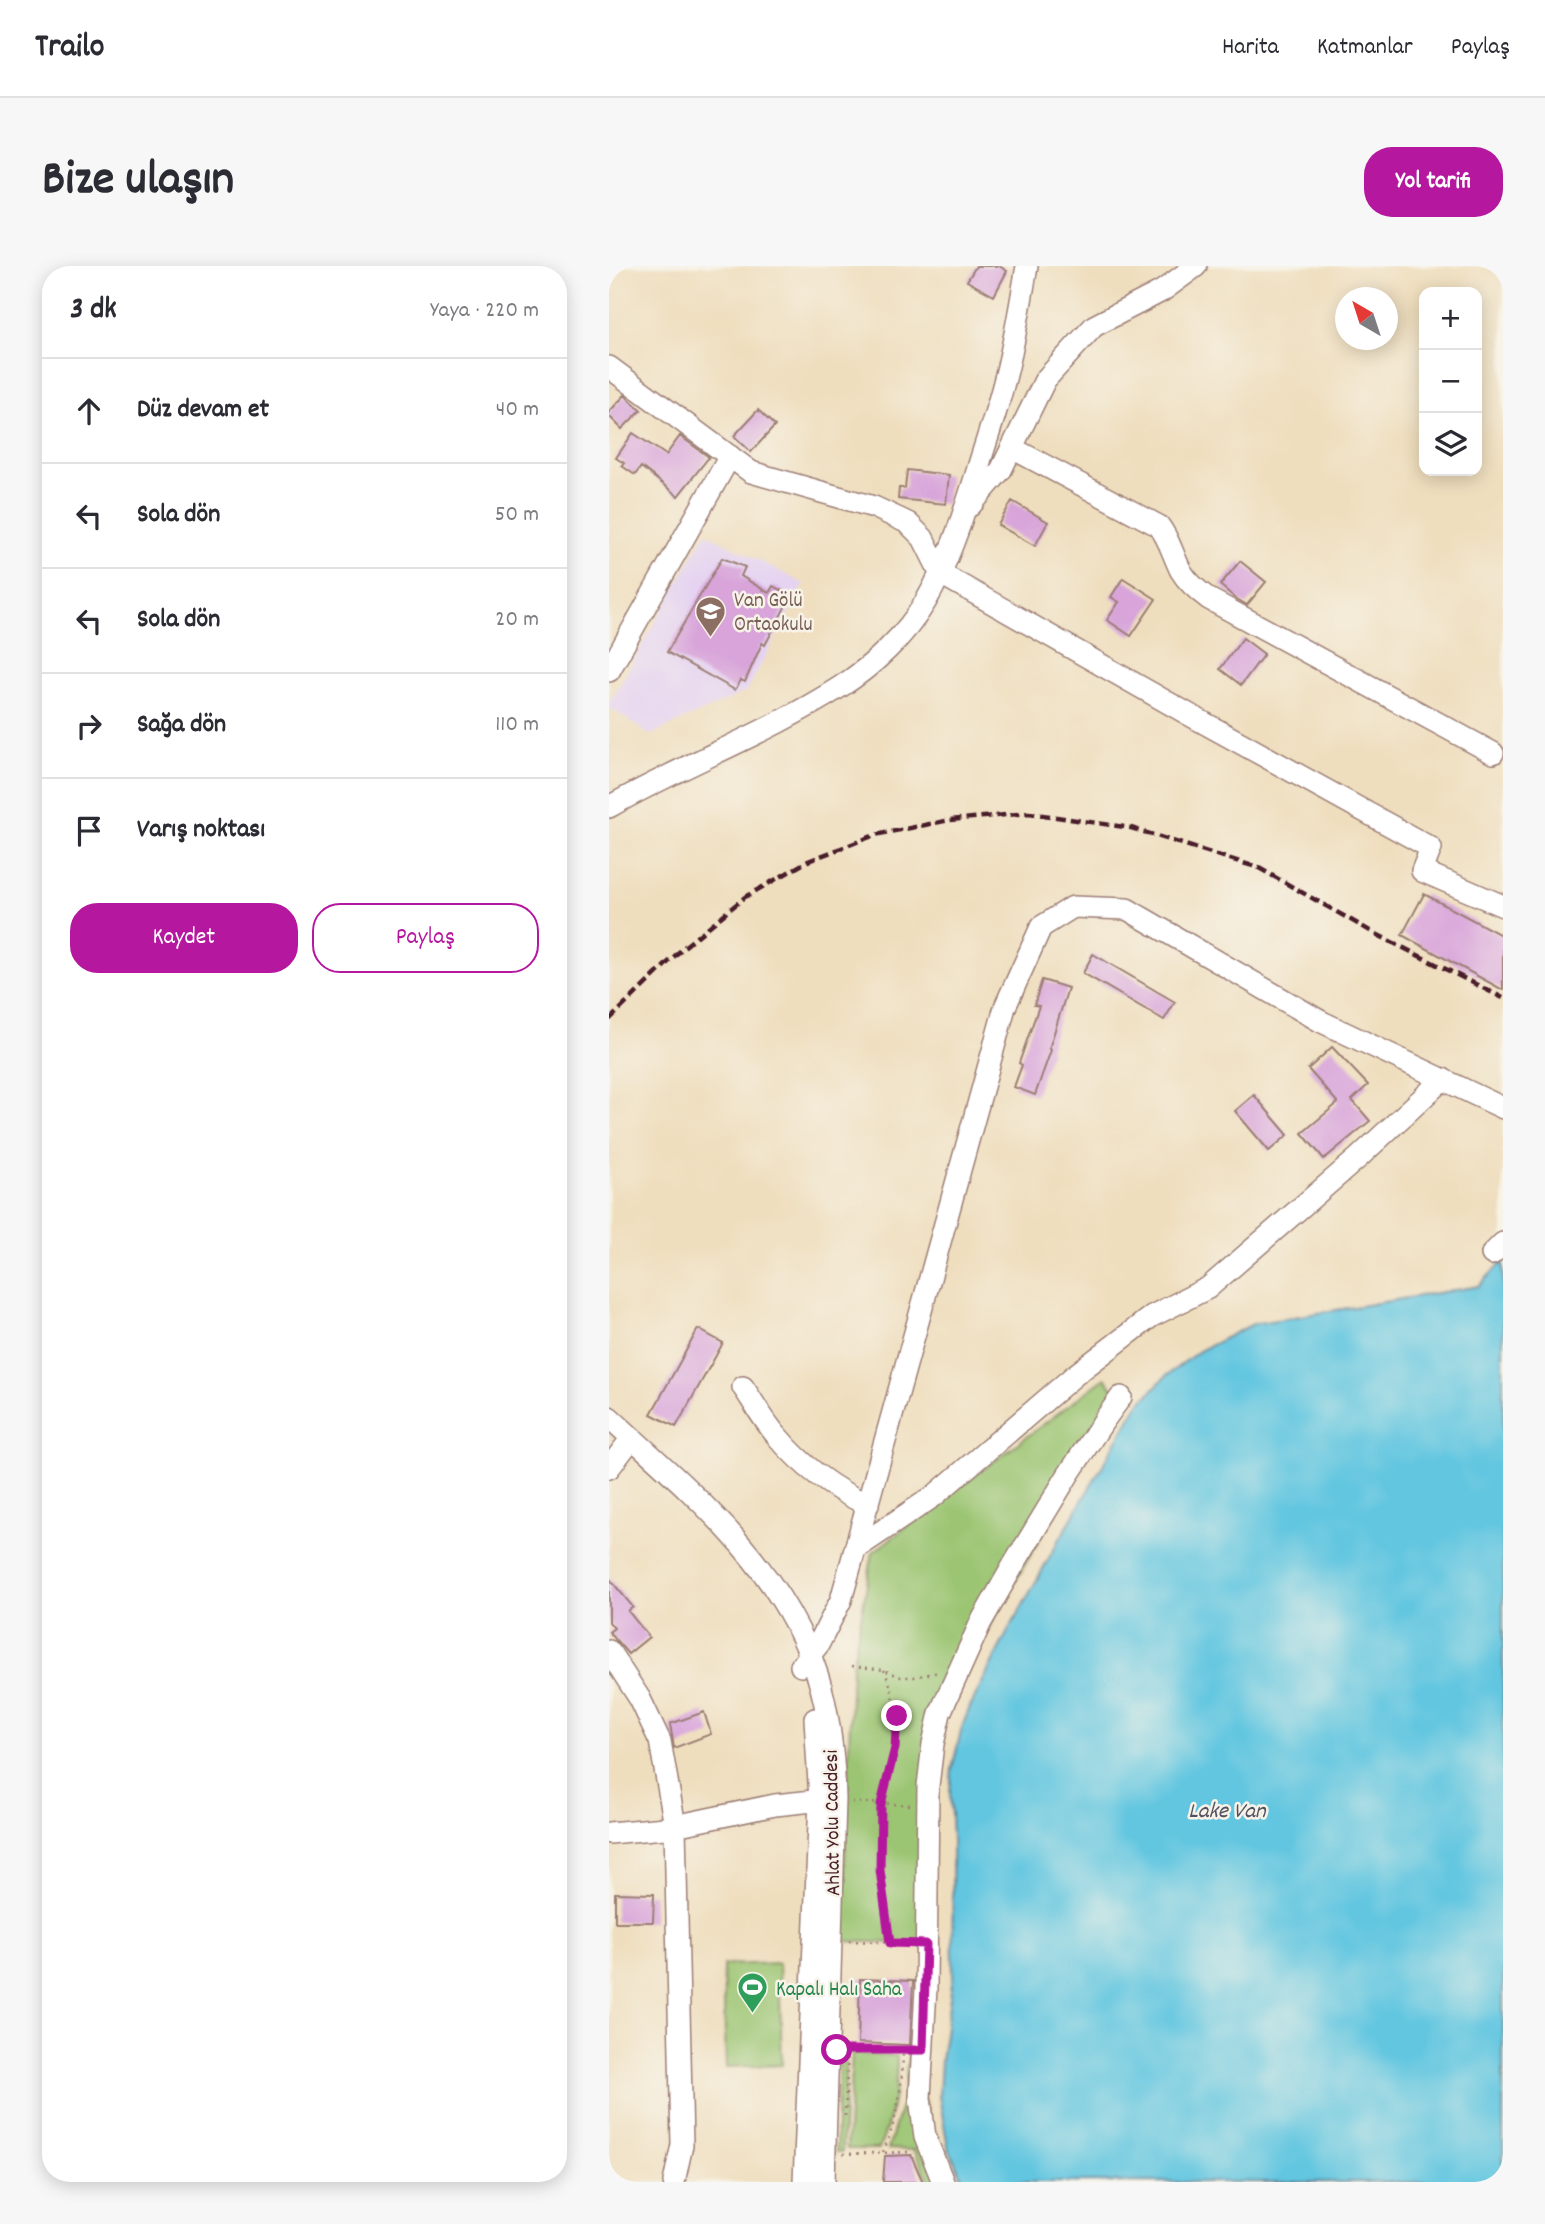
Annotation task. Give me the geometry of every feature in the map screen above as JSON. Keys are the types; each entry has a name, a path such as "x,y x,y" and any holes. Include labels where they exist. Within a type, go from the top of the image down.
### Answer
{"street":[{"path":"609,807 746,739 842,686 873,663 925,604 941,574 964,512 1004,385 1027,266"},
{"path":"964,512 1001,470 1045,380 1094,326 1162,291 1196,266"},
{"path":"609,367 751,472 874,507 908,523 923,538 941,574 1431,848 1422,871 1503,906"},
{"path":"1011,448 1159,526 1167,536 1181,571 1192,586 1209,599 1493,753"},
{"path":"609,671 730,456"},
{"path":"805,1661 818,1645 841,1600 1005,1007 1041,927 1073,907 1127,909 1320,1021 1503,1108"},
{"path":"855,1549 934,1496 1075,1375 1151,1316 1208,1288 1358,1158 1443,1079"},
{"path":"743,1387 776,1436 793,1454 835,1488 868,1505"},
{"path":"943,2182 925,2137 913,2050 926,1944 928,1806 933,1744 940,1713 981,1622 1014,1564 1097,1430 1121,1398"},
{"name":"Ahlat Yolu Caddesi","path":"609,1417 629,1442 728,1545 771,1605 805,1661 835,1801 804,2182"},
{"name":"Ahlat Yolu Caddesi","path":"609,1430 629,1442"},
{"path":"609,1468 629,1442"},
{"path":"609,1651 640,1699 660,1741 675,1826 682,2145 674,2182"},
{"path":"609,1833 675,1826 775,1804 835,1801"},
{"name":"Ahlat Yolu Caddesi","path":"821,1978 824,2182"}],"path":[{"path":"852,1666 884,1670 901,1677 940,1672 953,1682"},
{"path":"884,1670 891,1687 897,1730 894,1758 881,1804 880,1870 890,1943"},
{"path":"835,1801 928,1806"},
{"path":"842,1941 926,1944"},
{"path":"837,2050 913,2050 901,2079 893,2121 883,2153"},
{"path":"833,2155 908,2152 917,2160"}],"shaded area":[{"name":"Van Gölü Ortaokulu","path":"706,533 804,584 747,691 650,735 609,707 609,704"}],"green space":[{"path":"1105,1378 1121,1397 940,1713 926,1944 842,1941 852,1666 873,1552"},
{"name":"Kapalı Halı Saha","path":"779,1963 782,2065 726,2067 723,1965"},
{"path":"839,2054 846,2054 842,2152 836,2152"},
{"path":"852,2054 897,2056 893,2104 879,2149 847,2149"},
{"path":"908,2055 918,2056 937,2182 930,2182 914,2150 888,2149 903,2100"}],"water":[{"name":"Lake Van","path":"1503,1261 1503,2182 964,2182 948,2147 939,2096 941,2061 953,1977 950,1792 952,1769 962,1727 1003,1641 1137,1406 1166,1376 1199,1351 1253,1324 1479,1286"}],"building":[{"path":"976,266 999,266 1007,271 994,296 967,281"},
{"path":"625,395 641,410 622,429 609,416 609,412"},
{"path":"758,410 775,426 751,452 734,436"},
{"path":"633,433 666,455 680,436 709,457 678,496 641,467 635,475 616,458"},
{"path":"907,470 949,475 946,504 898,499 899,488 905,488"},
{"path":"1012,501 1048,522 1035,546 998,525"},
{"path":"722,558 745,567 741,576 769,593 773,586 791,596 765,645 762,643 745,682 741,680 735,690 667,652"},
{"path":"1240,561 1266,582 1247,605 1220,585"},
{"path":"1123,578 1156,599 1131,636 1107,620 1119,602 1111,597"},
{"path":"1243,638 1264,654 1241,685 1220,669"},
{"path":"1424,894 1503,936 1503,990 1402,935"},
{"path":"1093,954 1175,1002 1164,1020 1083,973"},
{"path":"1042,980 1068,988 1035,1095 1014,1087 1022,1065 1019,1063 1039,1006 1034,1005"},
{"path":"1332,1047 1368,1085 1352,1100 1370,1121 1324,1159 1302,1133 1338,1103 1308,1069"},
{"path":"1254,1095 1288,1135 1269,1151 1235,1111"},
{"path":"698,1329 723,1343 676,1427 651,1414"},
{"path":"609,1578 633,1607 628,1611 649,1637 628,1654 609,1632 614,1628 609,1622"},
{"path":"704,1712 711,1734 674,1748 670,1724"},
{"path":"615,1893 654,1894 653,1922 615,1922"},
{"path":"860,1979 913,1981 910,2045 858,2043"},
{"path":"911,2155 923,2182 883,2182 885,2156"}],"railway":[{"path":"609,1020 684,947 745,897 808,861 875,835 950,820 1029,813 1131,828 1259,868 1372,932 1503,998"}],"place":[{"name":"Van Gölü Ortaokulu","path":"711,638"},
{"name":"Kapalı Halı Saha","path":"753,2015"}],"route":[{"path":"837,2050 923,2050 926,1944 890,1943 880,1870 881,1804 895,1748 897,1716"}]}
